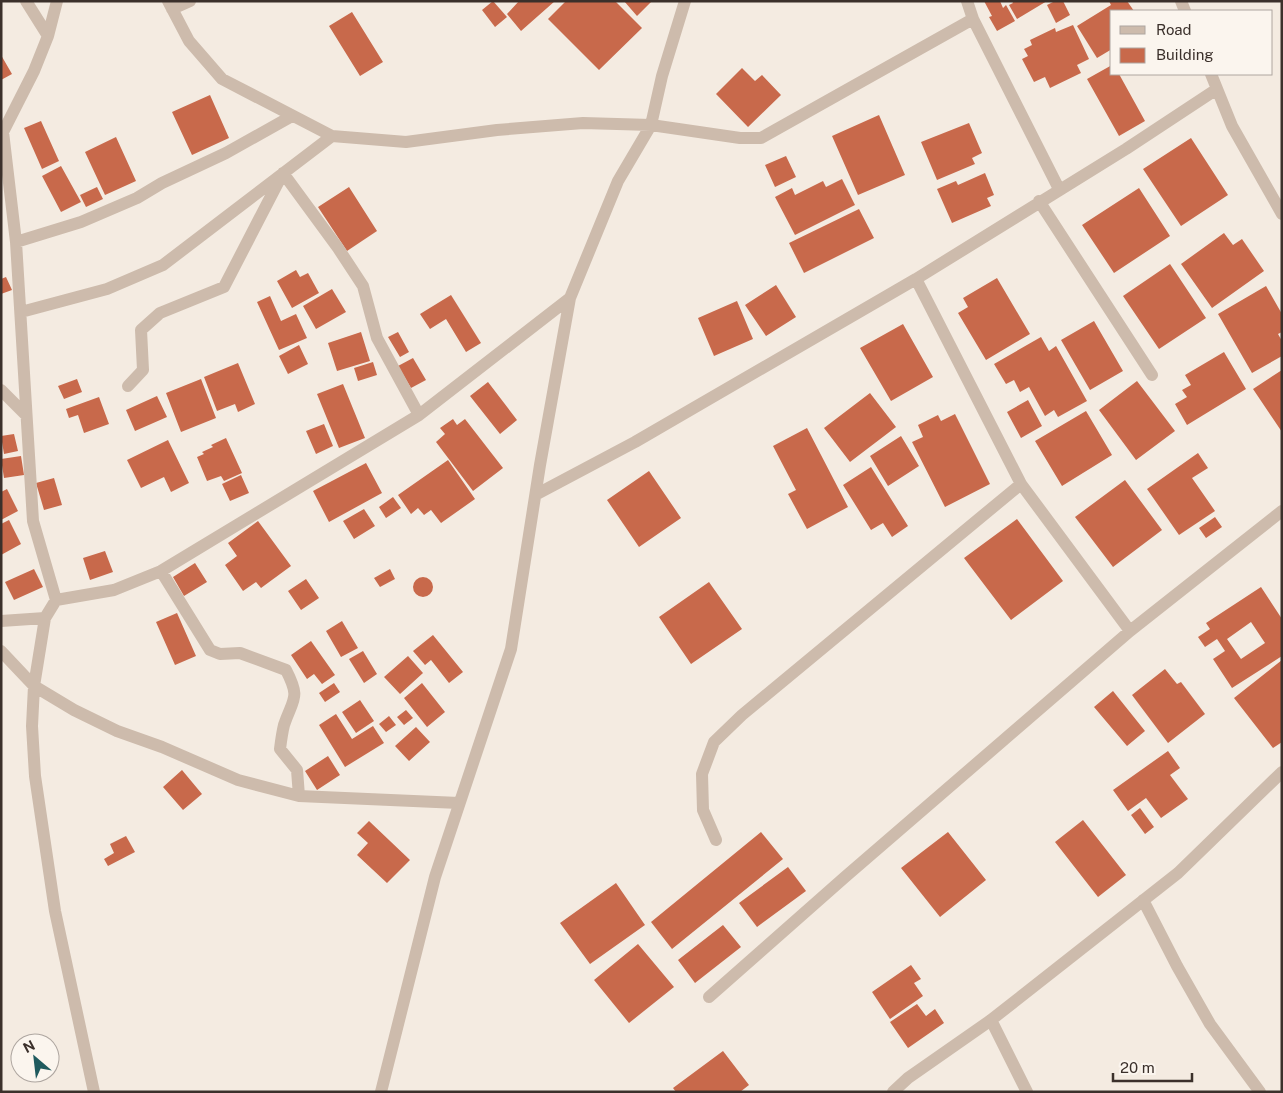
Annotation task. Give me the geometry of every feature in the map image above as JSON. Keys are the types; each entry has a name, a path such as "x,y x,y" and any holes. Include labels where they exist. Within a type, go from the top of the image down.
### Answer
{"street":[{"path":"26,1 48,36"},
{"path":"57,1 48,36 18,105 2,132 2,154 16,242 34,521 56,600 45,618 34,686 32,726 34,756 54,911 94,1092"},
{"path":"190,1 170,5 189,42 222,79 332,136 406,142 498,130 583,123 651,124 740,138 761,138 973,20"},
{"path":"381,1092 435,877 511,649 570,298 618,181 651,124 662,76 686,1"},
{"path":"967,1 973,20 1059,189"},
{"path":"1211,75 1232,126 1277,193 1282,214"},
{"path":"537,494 635,442 916,279 1059,189 1126,150 1217,89"},
{"path":"16,242 81,222 137,198 162,183 226,154 292,116"},
{"path":"21,312 107,289 163,265 332,136"},
{"path":"128,386 143,370 140,330 160,313 224,287 283,173"},
{"path":"283,173 338,248 363,286 377,338 419,415"},
{"path":"1039,202 1152,375"},
{"path":"916,279 1021,484 1130,631"},
{"path":"56,600 114,590 161,571 419,415 570,298"},
{"path":"1,390 26,415"},
{"path":"716,840 703,810 702,774 714,742 742,715 1021,484"},
{"path":"709,997 1130,631 1282,511"},
{"path":"161,571 210,650 220,654 240,653 286,670 294,686 295,700 284,726 280,749 297,770 299,796"},
{"path":"1,621 45,618"},
{"path":"1,651 34,686 74,710 117,731 162,747 238,780 299,796 459,803"},
{"path":"892,1092 908,1078 992,1020 1185,866 1282,772"},
{"path":"1143,900 1176,966 1210,1024 1260,1092"},
{"path":"992,1020 1027,1092"}],"building":[{"path":"493,1 507,17 495,27 482,10"},
{"path":"519,1 555,1 521,31 507,14"},
{"path":"566,1 615,1 642,28 599,70 548,19"},
{"path":"624,1 652,1 637,16"},
{"path":"984,1 1000,1 1003,8 1006,5 1015,21 997,31 989,17 992,16"},
{"path":"1012,1 1047,1 1017,19 1009,5 1013,3"},
{"path":"1055,1 1063,1 1070,15 1056,23 1047,5"},
{"path":"1109,1 1127,1 1133,10 1110,10 1110,50 1097,58 1077,26 1111,5"},
{"path":"352,12 383,62 360,76 329,26"},
{"path":"1073,25 1089,59 1077,65 1081,73 1050,88 1045,77 1034,82 1022,59 1028,56 1024,49 1032,45 1030,40 1055,28 1056,32"},
{"path":"1,55 12,74 1,80"},
{"path":"1110,66 1110,75 1120,75 1145,121 1119,136 1087,79"},
{"path":"742,68 755,81 762,75 781,95 748,127 716,94"},
{"path":"210,95 229,138 192,155 172,112"},
{"path":"879,115 905,175 858,195 832,136"},
{"path":"41,121 59,161 42,169 24,128"},
{"path":"969,123 982,153 972,158 975,164 937,180 921,142"},
{"path":"116,137 136,181 105,195 85,152"},
{"path":"1191,138 1228,195 1181,226 1143,169"},
{"path":"786,156 796,177 775,187 765,165"},
{"path":"61,166 81,202 61,212 42,176"},
{"path":"985,173 994,195 987,198 991,206 952,223 937,189 956,181 958,185"},
{"path":"842,179 855,205 795,235 775,197 792,188 795,195 823,181 826,187"},
{"path":"97,187 103,199 86,207 80,195"},
{"path":"349,187 377,231 347,251 318,207"},
{"path":"1139,188 1170,236 1114,273 1082,225"},
{"path":"859,209 874,238 804,273 789,243"},
{"path":"1224,233 1233,245 1242,239 1264,271 1212,308 1181,264"},
{"path":"1170,264 1206,318 1159,349 1123,296"},
{"path":"296,270 300,277 308,273 319,293 292,308 277,281"},
{"path":"6,277 12,290 1,294 1,279"},
{"path":"997,278 1030,334 986,360 958,313 968,307 963,298"},
{"path":"776,285 796,317 766,336 745,305"},
{"path":"1266,286 1282,314 1282,332 1278,334 1282,341 1282,356 1252,373 1218,314"},
{"path":"332,289 346,312 316,329 303,306"},
{"path":"451,295 481,343 466,352 446,319 430,329 420,314"},
{"path":"270,296 281,321 296,314 307,338 279,350 257,302"},
{"path":"737,301 753,339 714,356 698,318"},
{"path":"1094,321 1123,371 1090,390 1061,340"},
{"path":"903,324 933,377 891,401 860,348"},
{"path":"361,332 370,361 337,371 328,343"},
{"path":"398,332 409,352 400,357 388,337"},
{"path":"1041,337 1049,351 1056,346 1087,401 1058,417 1054,410 1045,416 1029,387 1020,392 1014,380 1006,384 994,364"},
{"path":"299,345 308,364 288,374 279,356"},
{"path":"1224,352 1246,389 1187,425 1175,404 1187,397 1182,390 1191,385 1185,375"},
{"path":"413,358 426,380 411,388 398,366"},
{"path":"373,362 377,375 358,381 354,368"},
{"path":"238,363 255,404 238,412 235,404 217,411 204,377"},
{"path":"1282,370 1282,432 1253,389"},
{"path":"77,379 82,392 64,399 58,386"},
{"path":"201,379 216,418 181,432 166,393"},
{"path":"1137,381 1175,431 1136,460 1099,410"},
{"path":"488,382 517,420 500,434 470,396"},
{"path":"343,384 365,438 339,448 317,394"},
{"path":"870,393 896,427 850,462 824,428"},
{"path":"157,396 167,417 135,431 126,410"},
{"path":"99,397 109,424 84,433 78,415 69,418 66,409"},
{"path":"1028,400 1042,426 1021,438 1007,412"},
{"path":"1086,411 1112,455 1062,486 1035,441"},
{"path":"955,414 990,484 945,507 912,442 923,437 918,425 938,415 941,421"},
{"path":"453,419 457,425 465,419 503,468 473,491 436,442 445,434 440,428"},
{"path":"324,424 333,446 316,454 306,431"},
{"path":"807,428 848,507 807,529 788,494 796,490 773,446"},
{"path":"14,434 18,451 4,454 1,436"},
{"path":"901,436 919,466 888,486 870,456"},
{"path":"226,438 242,473 224,481 221,476 207,481 197,457 204,454 202,452 213,447 211,445"},
{"path":"168,440 189,483 171,492 164,477 141,488 127,460"},
{"path":"1198,453 1208,468 1192,478 1215,511 1179,535 1147,489"},
{"path":"21,456 24,475 4,478 1,459"},
{"path":"448,460 475,499 441,523 431,510 424,515 418,508 411,514 398,495"},
{"path":"366,463 382,493 329,522 313,491"},
{"path":"871,467 908,526 892,537 883,523 871,530 843,485"},
{"path":"649,471 681,518 639,547 607,500"},
{"path":"241,475 249,493 230,501 222,484"},
{"path":"54,478 62,505 44,510 36,483"},
{"path":"1125,480 1162,530 1113,567 1075,517"},
{"path":"7,489 18,511 1,520 1,492"},
{"path":"393,497 401,508 386,518 379,507"},
{"path":"364,509 375,526 354,539 343,521"},
{"path":"1215,517 1222,527 1206,538 1199,528"},
{"path":"1017,519 1063,581 1011,620 964,558"},
{"path":"9,520 21,544 1,555 1,524"},
{"path":"258,521 291,566 261,588 256,582 243,591 225,565 237,556 228,543"},
{"path":"105,551 113,572 90,580 83,558"},
{"path":"195,563 207,582 184,596 173,577"},
{"path":"34,569 43,587 14,600 5,582"},
{"path":"390,569 395,579 380,587 374,578"},
{"path":"419,577 427,577 433,583 433,591 427,597 419,597 413,591 413,583"},
{"path":"306,579 319,598 301,610 288,591"},
{"path":"709,582 742,629 691,664 659,617"},
{"path":"1261,587 1282,619 1282,656 1232,688 1213,659 1225,651 1217,639 1205,647 1198,637 1210,629 1206,623","holes":["1251,622 1265,643 1241,659 1227,639"]},
{"path":"177,613 196,656 175,665 156,622"},
{"path":"342,621 358,648 341,657 326,631"},
{"path":"433,635 463,672 449,683 431,660 425,665 413,651"},
{"path":"311,641 335,675 322,684 314,674 307,679 291,655"},
{"path":"363,651 377,674 364,683 349,659"},
{"path":"408,656 423,673 400,694 384,677"},
{"path":"1282,660 1282,742 1273,748 1234,698"},
{"path":"1165,669 1177,684 1181,682 1205,714 1168,743 1132,695"},
{"path":"334,683 340,692 325,702 319,693"},
{"path":"422,683 445,712 427,727 404,698"},
{"path":"1113,691 1145,731 1127,746 1094,707"},
{"path":"360,700 374,721 356,733 342,712"},
{"path":"406,710 413,718 404,725 397,717"},
{"path":"336,714 352,739 373,726 384,743 345,767 319,725"},
{"path":"389,716 396,725 386,732 379,724"},
{"path":"416,727 430,742 409,761 395,746"},
{"path":"1168,751 1180,768 1170,775 1188,799 1161,818 1146,798 1128,811 1113,790"},
{"path":"328,756 340,775 317,790 305,771"},
{"path":"182,770 202,794 183,810 163,787"},
{"path":"1140,808 1154,827 1145,834 1131,815"},
{"path":"1083,820 1126,875 1098,897 1055,842"},
{"path":"369,821 410,860 387,883 357,855 368,843 357,833"},
{"path":"761,832 783,859 672,949 651,922"},
{"path":"948,832 986,880 940,917 901,868"},
{"path":"126,836 135,852 108,866 104,859 114,853 110,844"},
{"path":"788,867 806,891 757,927 739,903"},
{"path":"616,883 645,925 590,964 560,923"},
{"path":"723,925 741,947 695,983 678,960"},
{"path":"638,944 674,987 629,1023 594,980"},
{"path":"911,965 921,979 914,983 923,996 890,1019 872,992"},
{"path":"917,1004 926,1016 935,1009 944,1023 908,1048 890,1022"},
{"path":"723,1051 749,1085 740,1092 676,1092 673,1088"}]}
